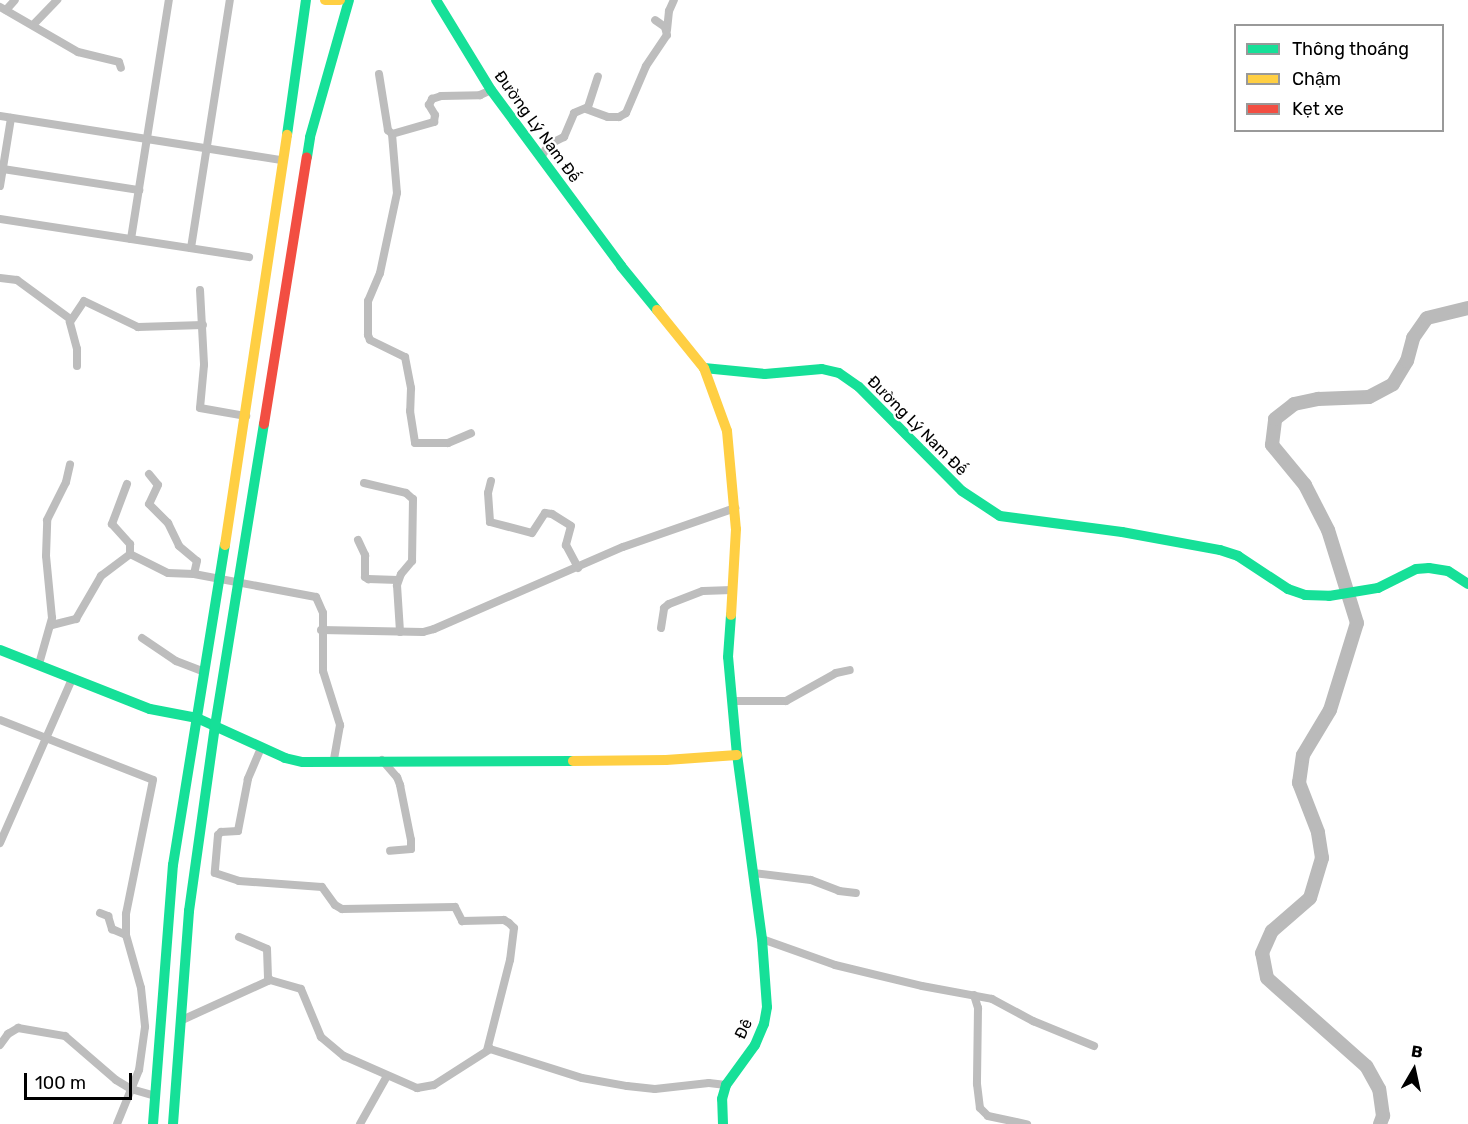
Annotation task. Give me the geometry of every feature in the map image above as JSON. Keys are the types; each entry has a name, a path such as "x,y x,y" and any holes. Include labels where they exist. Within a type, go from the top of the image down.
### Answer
{"street":[{"path":"15,0 3,8 78,52 119,62 121,68"},
{"path":"33,25 57,0"},
{"path":"131,239 169,0"},
{"path":"191,248 230,0"},
{"path":"153,1124 173,865 246,416 306,0"},
{"path":"325,0 340,0"},
{"path":"173,1124 189,911 214,726 310,137 349,0"},
{"name":"Đường Lý Nam Đế","path":"436,0 491,90 621,266 704,368 765,374 822,369 839,374 858,387 962,491 1000,516 1122,532 1220,550 1238,556 1297,594 1329,596 1374,588 1416,569 1430,568 1449,571 1468,584"},
{"path":"541,158 548,145 564,137 574,113 586,109 608,117 619,117 626,113 645,66 663,43 669,10 674,0"},
{"path":"655,20 667,31"},
{"path":"379,74 388,130 392,134 397,193 380,273 368,301 368,335 370,340 405,357 411,388 410,411 415,443 448,443 471,433"},
{"path":"586,109 598,77"},
{"path":"392,134 434,122 435,115 429,105 432,99 441,96 480,95 491,90"},
{"path":"0,116 282,160"},
{"path":"0,186 11,118"},
{"path":"3,169 138,190"},
{"path":"0,219 249,257"},
{"path":"268,259 288,262"},
{"path":"0,278 17,280 70,319 77,349 77,366"},
{"path":"200,290 204,364 200,408 246,416"},
{"path":"70,319 84,301 138,327 203,325"},
{"name":"Đê","path":"704,368 727,431 735,508 728,657 737,756 762,939 767,1007 764,1024 755,1045 726,1085 722,1099 723,1124"},
{"path":"39,664 52,625 46,556 47,520 66,482 70,464"},
{"path":"149,474 158,485 149,504 168,523 179,546 197,561 194,574"},
{"path":"491,481 488,493 490,522 532,533 545,513 552,514 572,526 566,545 578,568"},
{"path":"364,483 406,493 413,498 412,561 398,580 400,632"},
{"path":"127,484 112,524 130,544 130,554"},
{"path":"321,630 423,632 441,627 659,533 735,508"},
{"path":"358,540 365,555 365,577 398,580"},
{"path":"52,625 76,619 101,576 130,554"},
{"path":"130,554 168,573 194,574 316,597 323,613 321,630 323,671 340,725 334,760"},
{"path":"661,628 664,608 669,604 703,591 732,590"},
{"path":"142,638 177,661 204,672"},
{"path":"0,650 150,709 197,718 261,748 303,762 334,760 666,760 737,756"},
{"path":"732,702 786,701 836,674 850,670"},
{"path":"0,843 72,679"},
{"path":"0,720 46,740 153,780 128,896 126,935 140,980 145,1027 139,1070 117,1124"},
{"path":"261,748 248,779 238,831 221,832 218,835 215,873 239,881 322,887 335,905 342,909 455,907 462,921 504,920 509,923 514,928 510,960 487,1050"},
{"path":"382,760 397,777 400,785 411,840 411,849 390,851"},
{"path":"753,873 811,880 839,891 856,893"},
{"path":"100,913 108,916 116,932 126,935"},
{"path":"239,937 267,950 268,981"},
{"path":"762,939 835,965 1000,1002 1033,1021 1094,1046"},
{"path":"182,1020 268,981 299,987 324,1041 344,1056 417,1088 426,1088 462,1069 487,1050 496,1049 582,1077 627,1086 655,1089 709,1083 726,1085"},
{"path":"974,995 978,1008 977,1084 980,1108 988,1116 1027,1124"},
{"path":"0,1045 8,1034 18,1028 65,1036 105,1071 131,1089 155,1096"},
{"path":"360,1124 387,1076"}],"waterway":[{"path":"1380,1124 1383,1116 1379,1089 1366,1066 1267,978 1262,953 1272,931 1310,898 1322,858 1318,832 1299,783 1303,755 1330,710 1357,623 1328,530 1305,485 1272,445 1275,419 1294,404 1318,399 1369,397 1393,384 1407,361 1413,338 1427,318 1468,308"}],"traffic: fast":[{"path":"287,135 306,0"},
{"path":"307,157 310,137 349,0"},
{"path":"436,0 491,90 621,266 657,310"},
{"path":"704,368 765,374 822,369 839,373 859,387 962,491 1000,516 1122,532 1220,550 1238,556 1288,589 1305,595 1329,596 1378,588 1416,569 1429,568 1448,571 1468,584"},
{"path":"173,1124 189,911 215,726 264,424"},
{"path":"153,1124 173,865 225,545"},
{"path":"723,1124 722,1099 726,1085 755,1045 764,1024 767,1007 762,939 737,755 728,657 731,615"},
{"path":"0,650 150,709 197,718 285,758 303,762 573,761"}],"traffic: slow":[{"path":"325,0 340,0"},
{"path":"225,545 287,135"},
{"path":"657,310 704,368 727,431 736,529 731,615"},
{"path":"573,761 666,760 737,755"}],"traffic: jam":[{"path":"264,424 307,157"}]}
